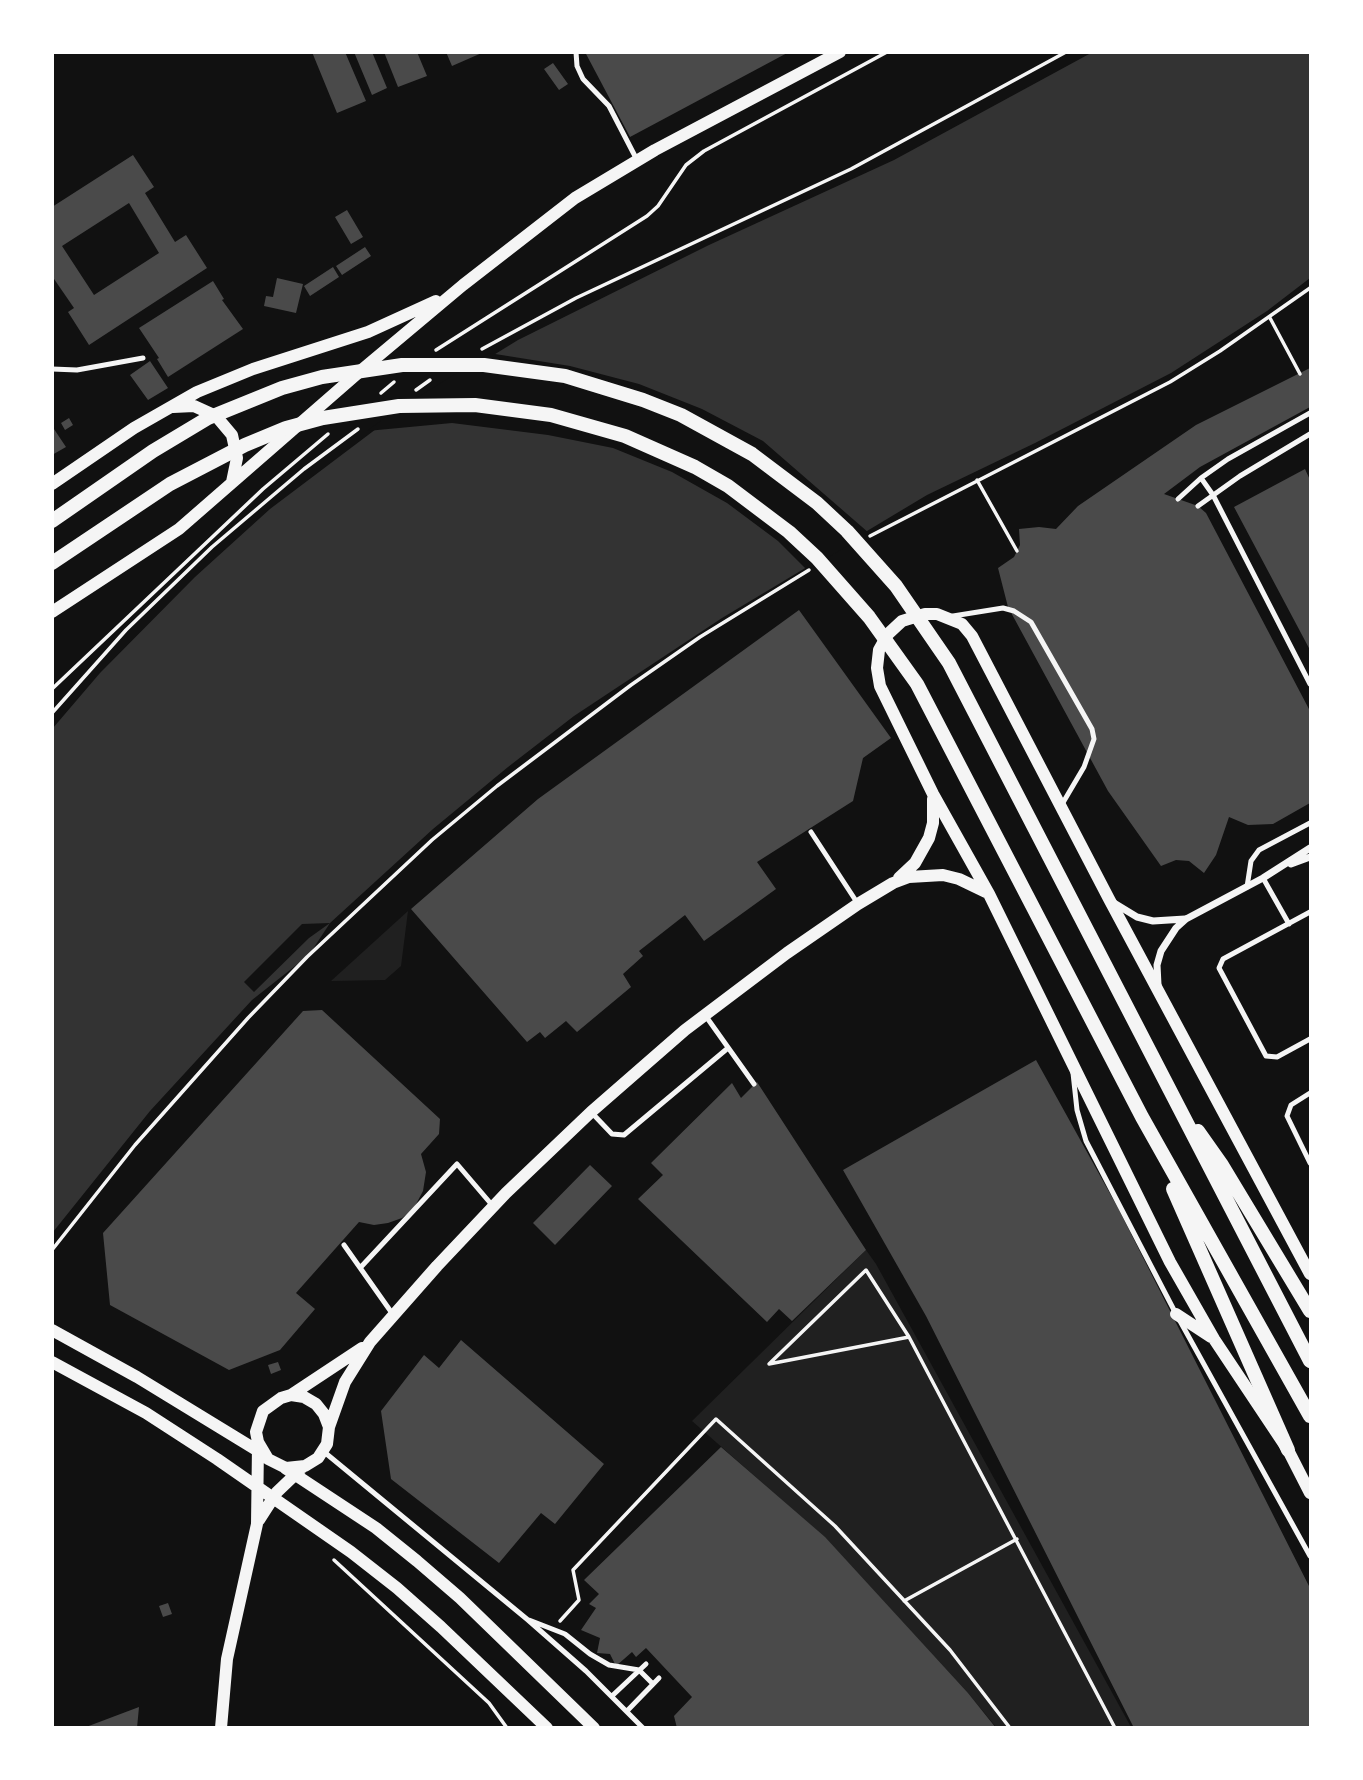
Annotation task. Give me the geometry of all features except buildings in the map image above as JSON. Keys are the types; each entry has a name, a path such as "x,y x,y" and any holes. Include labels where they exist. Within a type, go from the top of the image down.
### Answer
{"main road":[{"path":"52,521 153,451 208,418 245,401 282,388 362,370 402,365 484,365 565,376 681,415 752,454 786,478 827,513 875,561 916,612 949,663 1311,1361"},
{"path":"52,563 170,484 245,445 286,428 360,411 424,405 475,405 551,415 588,424 636,441 695,467 728,486 769,516 844,586 917,684 1142,1117 1311,1416"},
{"path":"1176,1102 1222,1165 1311,1311"},
{"path":"1142,1117 1288,1450"}],"street":[{"path":"52,612 161,543 198,514 463,285 575,198 637,160 840,52"},
{"path":"52,484 134,428 225,380 393,322 463,285"},
{"path":"170,408 194,406 216,416 232,435 237,458 232,482"},
{"path":"1309,1270 1108,899 980,649 962,624 949,617 925,614 902,621 888,634 880,650 877,668 880,686 933,794 989,894 1170,1262 1214,1339 1288,1450 1311,1493"},
{"path":"893,883 915,863 929,838 933,823 933,794"},
{"path":"1159,992 1157,965 1161,951 1175,928 1186,919 1278,870 1311,848"},
{"path":"1278,870 1311,858"},
{"path":"257,1524 277,1492 323,1451 345,1382 370,1342 493,1206 636,1071 705,1014 858,904 893,883 909,877 943,875 959,879 989,894"},
{"path":"1108,899 1137,917 1153,921 1186,919"},
{"path":"1176,1314 1214,1339"},
{"path":"52,1330 161,1391 376,1528 460,1598 594,1727"},
{"path":"221,1727 231,1634 257,1524 259,1483 256,1432 263,1411 271,1403 291,1395 370,1342"},
{"path":"52,1362 146,1413 317,1528 397,1588 547,1727"},
{"path":"291,1395 304,1397 316,1404 329,1427"},
{"path":"258,1442 268,1459 276,1465 296,1468 305,1466"}],"lane":[{"path":"576,52 577,65 583,79 609,106 637,160"},
{"path":"52,369 77,370 143,358"},
{"path":"1178,499 1201,478 1311,413"},
{"path":"1198,506 1240,476 1311,434"},
{"path":"1201,478 1213,495 1311,684"},
{"path":"949,617 1003,608 1014,611 1031,622 1094,739 1084,767 1062,806"},
{"path":"1247,887 1251,861 1259,850 1311,823"},
{"path":"811,832 858,904"},
{"path":"1264,878 1289,923"},
{"path":"1311,912 1223,958 1219,968 1266,1056 1278,1057 1311,1039"},
{"path":"705,1014 754,1084"},
{"path":"591,1112 612,1134 624,1135 728,1048"},
{"path":"1073,1063 1074,1094 1086,1140 1176,1314 1311,1556"},
{"path":"1311,1093 1291,1105 1287,1116 1311,1163"},
{"path":"360,1268 457,1164 493,1206"},
{"path":"344,1245 394,1315"},
{"path":"323,1451 528,1620 643,1727"},
{"path":"528,1620 553,1627 599,1660 620,1668 639,1670 653,1684"},
{"path":"612,1696 646,1664"},
{"path":"627,1711 659,1678"}],"path":[{"path":"433,352 647,216 658,206 686,165 704,150 887,52"},
{"path":"481,349 576,298 851,169 1066,52"},
{"path":"868,537 1149,393 1270,318 1311,288"},
{"path":"1270,318 1300,374"},
{"path":"380,393 402,377"},
{"path":"413,392 436,377"},
{"path":"52,690 263,489 338,426"},
{"path":"52,713 126,631 212,547 304,469 358,429"},
{"path":"977,480 1017,551"},
{"path":"52,1250 135,1145 248,1018 307,957 432,840 506,779 631,685 701,637 813,568"},
{"path":"909,1337 769,1364 866,1270 909,1337 1115,1727"},
{"path":"553,1627 579,1600 573,1570 716,1419 835,1526 950,1650 1010,1727"},
{"path":"904,1601 1017,1539"},
{"path":"330,1556 489,1703 507,1727"}],"shaded area":[{"path":"1091,53 1310,53 1310,278 1267,311 1171,373 927,495 722,618 574,716 433,829 330,923 309,955 252,1000 150,1111 53,1232 53,728 100,673 195,577 270,509 388,420 518,340 709,245 894,160"},
{"path":"408,911 401,966 385,980 331,981"},
{"path":"866,1250 1131,1727 996,1727 824,1537 692,1421"}],"pier":[{"path":"489,353 570,366 639,384 702,409 763,441 869,533 807,570 778,541 727,503 672,472 613,448 548,435 452,423 367,431"},
{"path":"330,923 309,938 254,992 244,982 302,924"}]}
